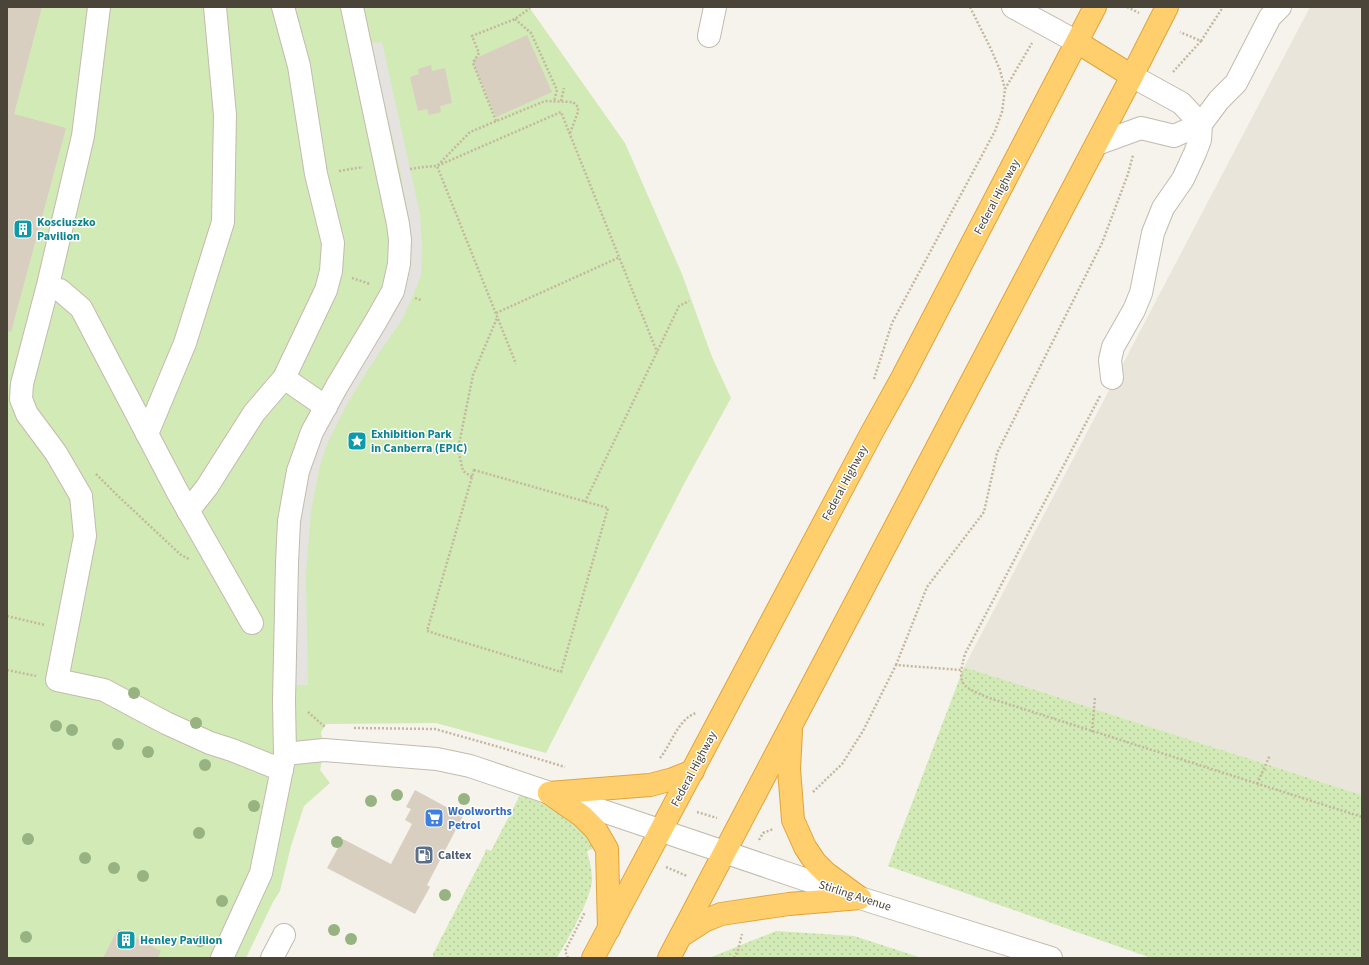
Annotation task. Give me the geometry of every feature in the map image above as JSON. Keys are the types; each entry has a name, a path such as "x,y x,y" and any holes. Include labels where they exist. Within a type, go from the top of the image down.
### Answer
{"highway":[{"name":"Federal Highway","path":"593,958 871,434 906,372 1095,7"},
{"path":"669,958 1097,144 1167,7"},
{"path":"1077,42 1132,76"},
{"path":"791,725 789,769 793,820 805,847 815,862 826,873 860,898"},
{"path":"549,792 650,784 673,779 693,771"},
{"path":"549,792 582,816 596,830 607,849 609,929"},
{"path":"680,937 704,921 721,914 789,904 860,898"}],"street":[{"path":"99,7 83,136 48,285 22,384 21,399 27,414 56,452 81,496 85,536 57,680 104,690 166,723 210,743 284,762"},
{"path":"147,434 185,343 224,222 225,115 215,7"},
{"path":"188,511 207,487 254,413 284,378 326,290 331,271 333,243 316,174 299,66 283,7"},
{"path":"222,958 261,873 284,762 284,701 289,520 298,471 312,432 393,291 399,264 400,240 352,7"},
{"path":"709,36 715,7"},
{"path":"1013,7 1077,42"},
{"path":"1097,144 1141,128 1174,136 1201,124 1219,100 1236,84 1270,17 1280,7"},
{"path":"1112,378 1110,360 1113,347 1134,310 1141,292 1153,232 1163,208 1183,179 1200,140 1201,124 1181,103 1132,76"},
{"path":"60,290 82,308 188,511 252,624"},
{"path":"284,378 326,407"},
{"name":"Stirling Avenue","path":"284,762 324,750 437,759 470,766 860,898 1051,958"},
{"path":"272,958 284,935"}],"path":[{"path":"970,7 992,49 1006,89"},
{"path":"1201,41 1223,7"},
{"path":"496,120 473,63 479,53 472,36 515,19 530,8"},
{"path":"515,19 531,33 557,90 554,101"},
{"path":"873,381 892,323 995,131 1002,112 1006,89 1043,24"},
{"path":"561,102 564,88"},
{"path":"437,166 470,132 545,100 573,102 578,107 578,112 570,133"},
{"path":"316,174 372,166 413,169 437,166 561,112 657,352"},
{"path":"437,166 516,364"},
{"path":"811,799 813,792 842,764 863,731 896,665 927,587 984,512 997,453 1102,243 1128,174"},
{"path":"496,312 620,257"},
{"path":"585,502 679,306 689,301"},
{"path":"472,477 463,471 458,449 473,375 498,317"},
{"path":"1112,378 1102,392 965,654 961,670 962,681 968,689 989,698 1362,817"},
{"path":"62,464 77,461 91,468 118,496 181,555 193,561"},
{"path":"474,470 608,508 561,672 427,631 472,477 474,470"},
{"path":"7,616 66,630"},
{"path":"896,665 961,670"},
{"path":"7,670 57,680"},
{"path":"1092,732 1095,698"},
{"path":"657,761 661,758 678,729 692,714 730,702"},
{"path":"1257,784 1270,755"},
{"path":"675,805 763,833"},
{"path":"647,857 707,886"}],"shaded area":[{"path":"1310,7 1362,7 1362,795 964,667"},
{"path":"382,42 420,214 422,246 421,276 403,318 369,368 346,406 328,442 320,465 311,511 306,576 308,685 295,685 298,544 302,501 312,455 321,430 393,314 407,281 411,249 408,218 401,175 371,43"}],"green space":[{"name":"Exhibition Park in Canberra (EPIC)","path":"7,7 529,7 625,143 682,274 712,357 731,398 684,484 546,753 436,723 326,724 321,732 324,750 320,770 330,783 304,806 291,846 280,891 273,902 246,958 7,958"},
{"path":"964,667 1362,795 1362,958 1151,958 888,866"},
{"path":"520,795 552,808 566,816 584,830 595,846 587,851 592,871 591,886 584,907 573,930 557,958 433,958 433,954 486,849 491,851"},
{"path":"776,931 854,936 922,958 709,958"}],"building":[{"name":"Kosciuszko Pavilion","path":"7,7 42,7 14,114 66,128 11,332 7,331"},
{"path":"527,35 552,92 496,117 472,60"},
{"path":"431,65 432,71 445,68 452,103 440,106 441,112 429,115 427,109 418,111 410,77 419,74 418,69"},
{"path":"415,790 463,816 427,885 430,887 415,914 327,868 343,839 391,864 412,824 405,820 411,809 406,807"},
{"name":"Henley Pavilion","path":"118,929 161,951 158,958 103,958"}],"place":[{"name":"Kosciuszko Pavilion","path":"23,229"},
{"name":"Exhibition Park in Canberra (EPIC)","path":"357,441"},
{"name":"Woolworths Petrol","path":"434,818"},
{"name":"Caltex","path":"424,855"},
{"name":"Henley Pavilion","path":"126,940"}]}
